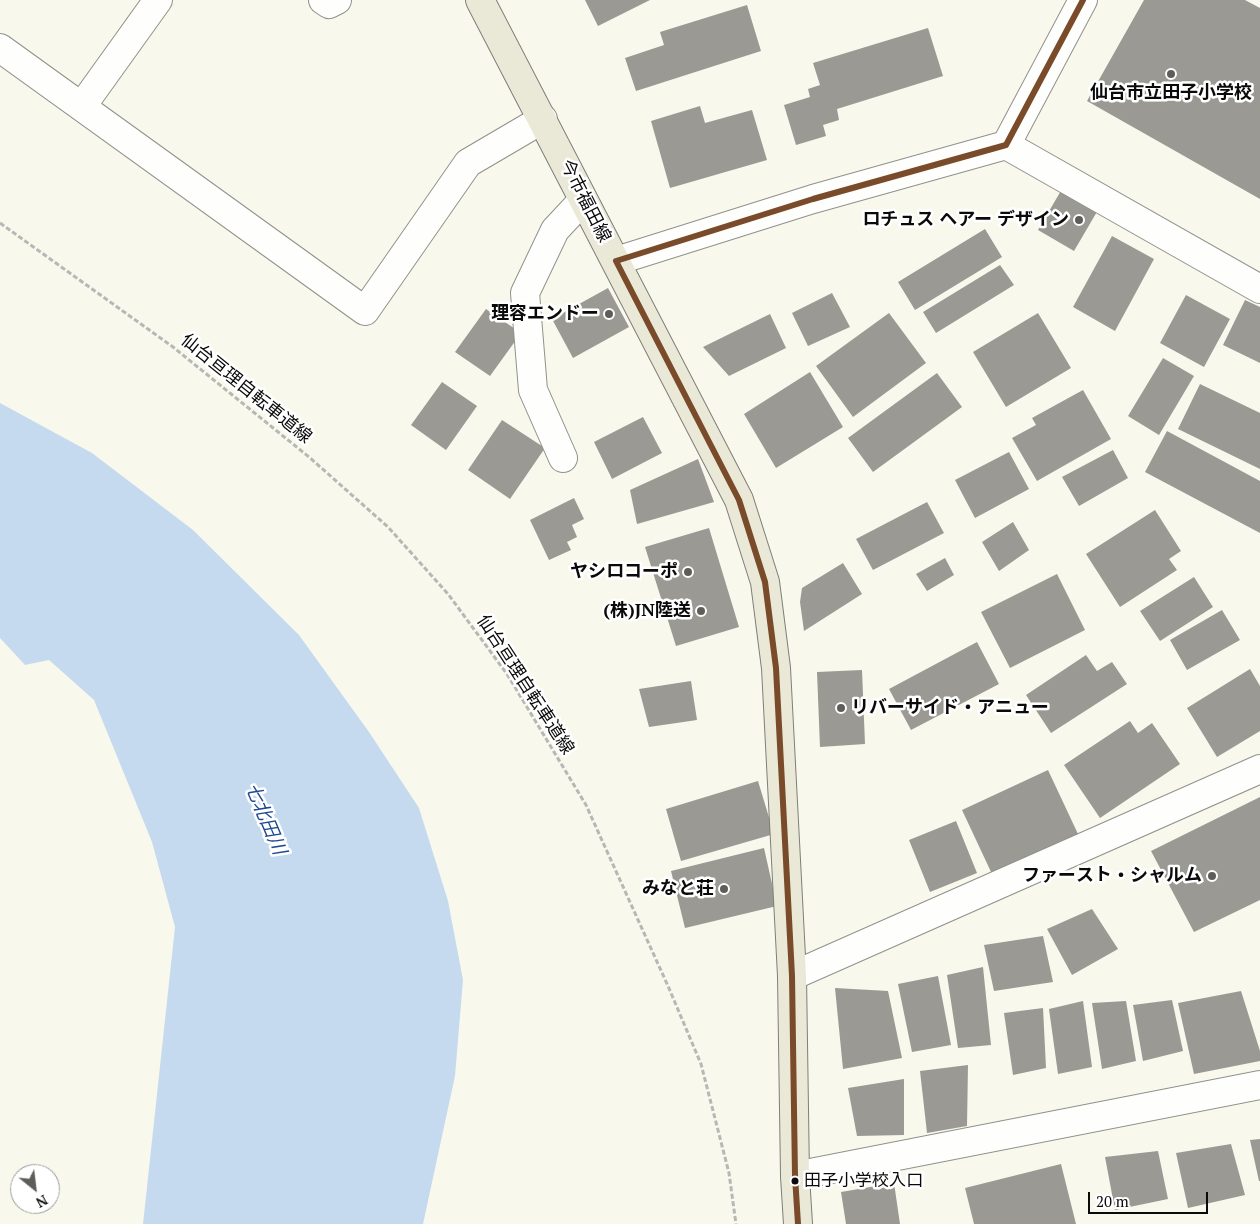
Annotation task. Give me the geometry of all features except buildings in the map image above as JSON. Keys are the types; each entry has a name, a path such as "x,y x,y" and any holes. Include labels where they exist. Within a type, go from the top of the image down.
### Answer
{"main road":[{"name":"今市福田線","path":"480,0 739,500 764,582 776,668 792,976 795,1176 798,1224"}],"street":[{"path":"82,106 158,0"},
{"path":"323,0 329,4 337,0"},
{"path":"1006,145 1083,0"},
{"path":"0,48 365,312 468,163 543,119"},
{"path":"616,261 813,199 1006,145 1260,289"},
{"path":"563,458 533,390 525,293 555,230 583,200"},
{"path":"792,976 1260,769"},
{"path":"795,1176 1260,1085"}],"path":[{"name":"仙台亘理自転車道線","path":"0,223 173,347 308,457 388,527 448,594 466,618 507,674 586,805 668,986 701,1064 729,1173 736,1224"}],"water":[{"name":"七北田川","path":"0,403 92,453 193,530 299,635 369,732 419,808 448,901 463,980 455,1076 423,1224 143,1224 175,927 152,842 94,700 49,660 25,665 0,638"}],"transit line":[{"path":"798,1224 795,1176 792,976 776,668 765,582 739,500 616,261 813,199 1006,145 1083,0"}],"place":[{"name":"仙台市立田子小学校","path":"1171,74"},
{"name":"ロチュス ヘアー デザイン","path":"1079,220"},
{"name":"理容エンドー","path":"609,314"},
{"name":"ヤシロコーポ","path":"688,572"},
{"name":"(株)JN陸送","path":"701,611"},
{"name":"リバーサイド・アニュー","path":"841,708"},
{"name":"ファースト・シャルム","path":"1212,876"},
{"name":"みなと荘","path":"724,889"},
{"name":"田子小学校入口","path":"795,1181"}]}
